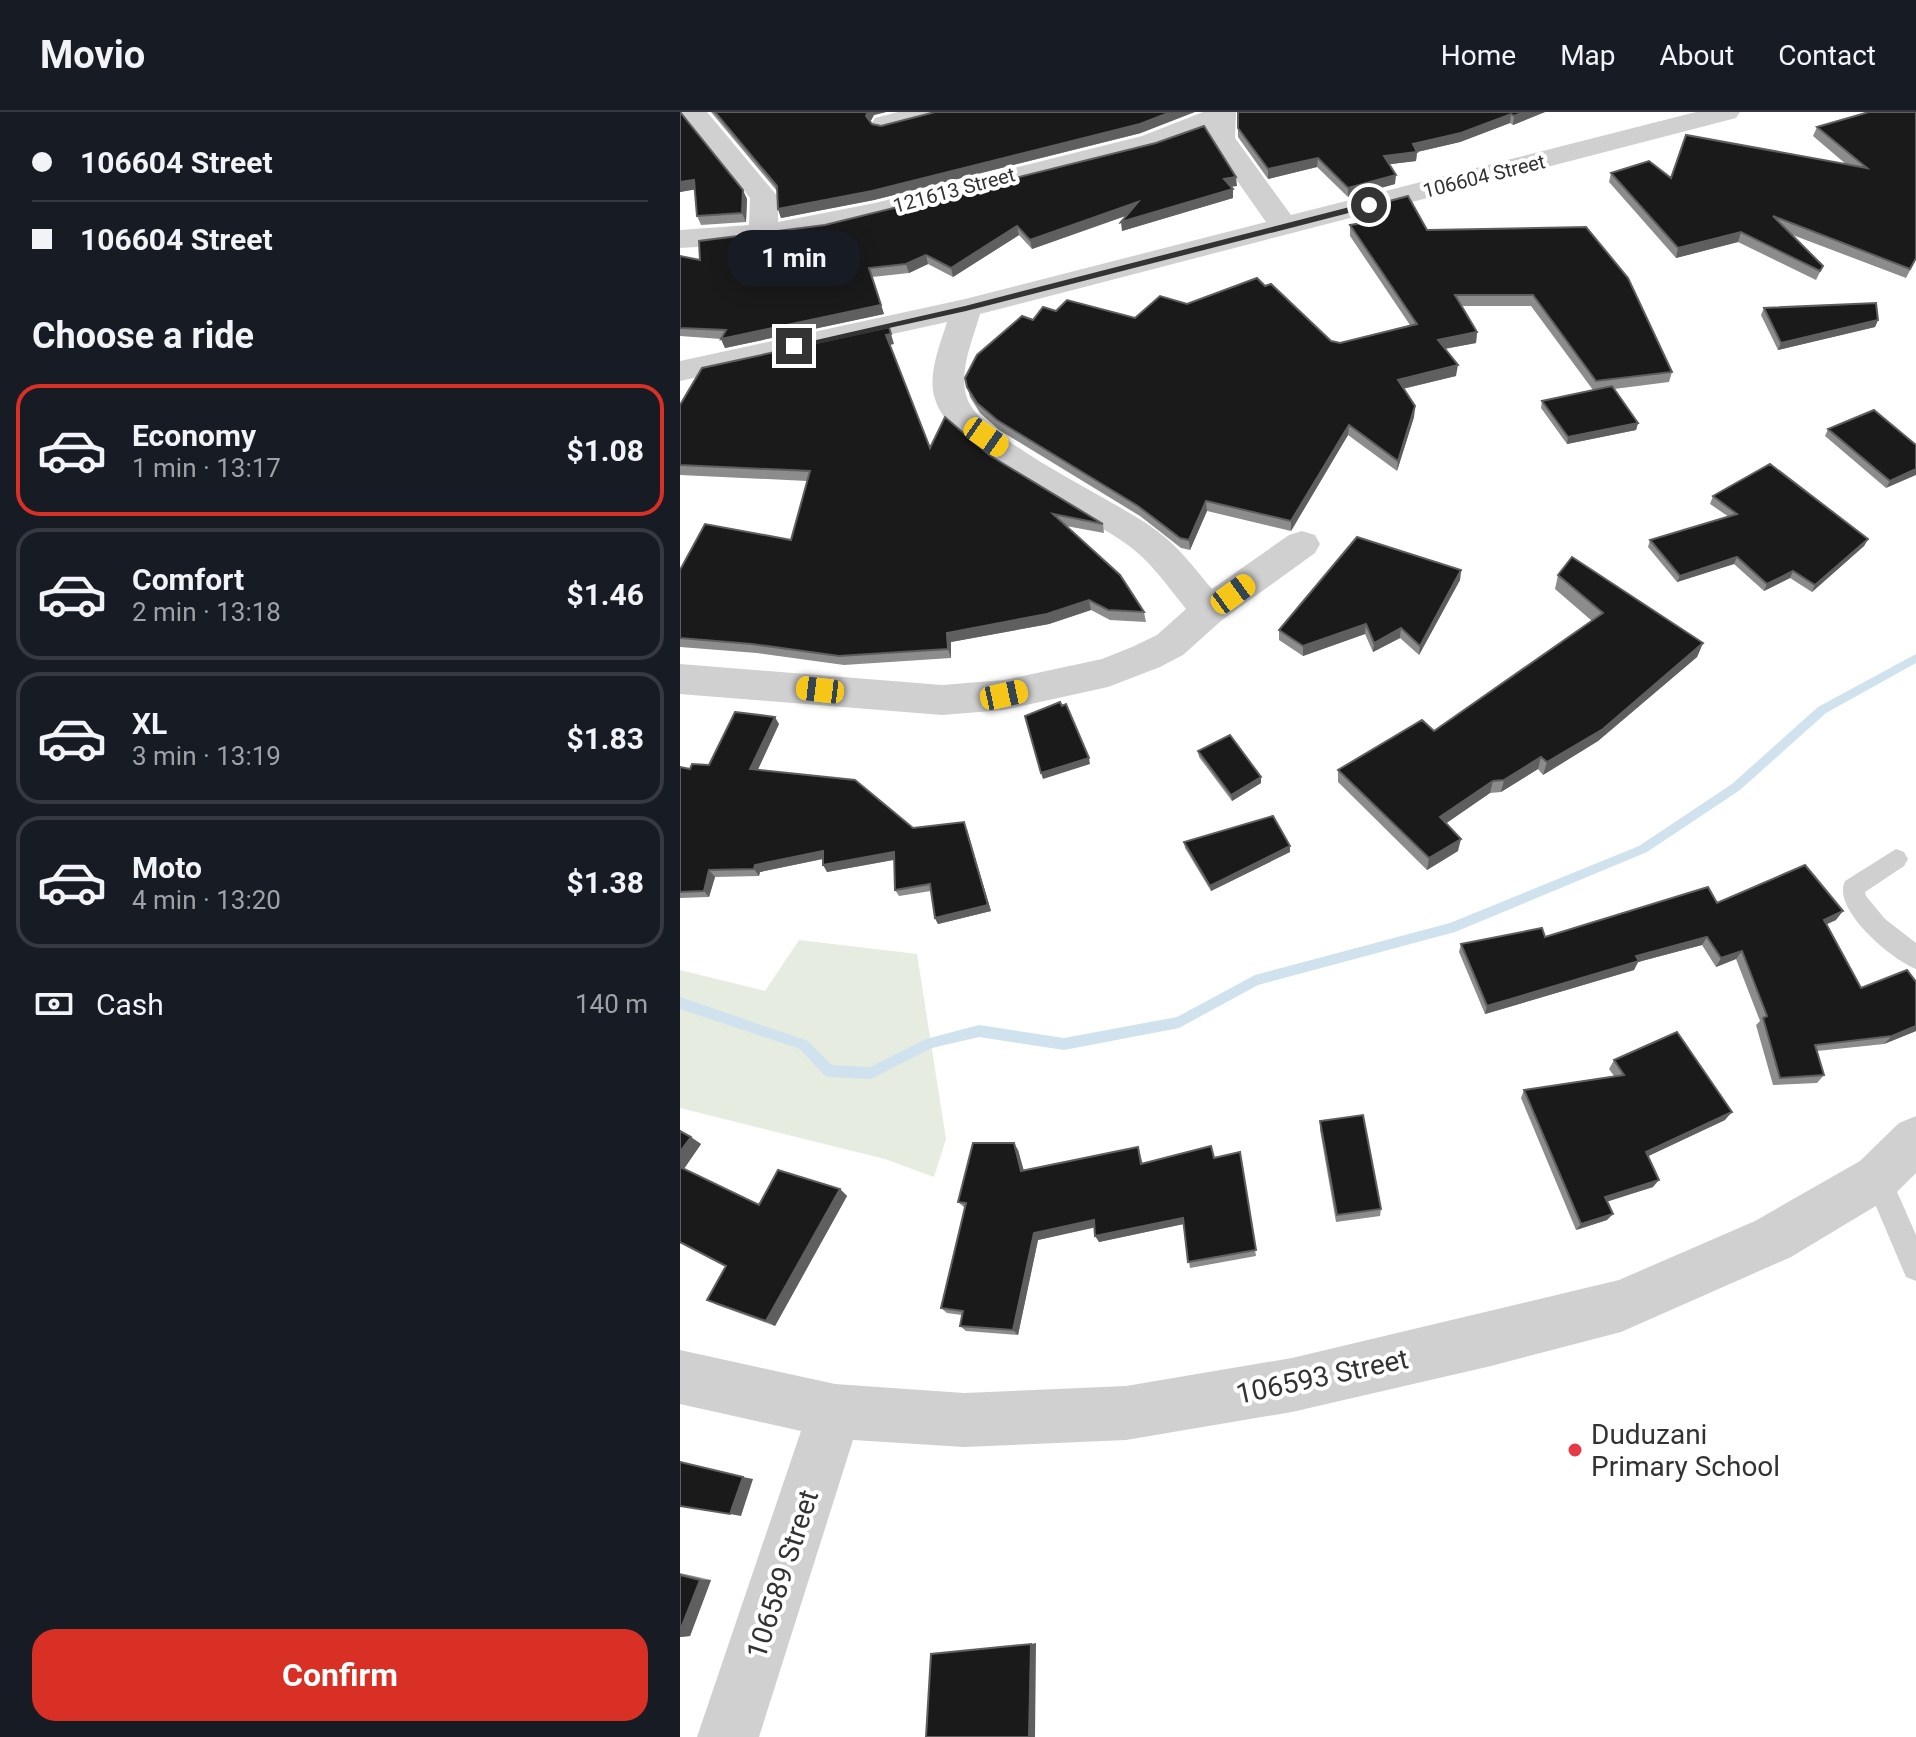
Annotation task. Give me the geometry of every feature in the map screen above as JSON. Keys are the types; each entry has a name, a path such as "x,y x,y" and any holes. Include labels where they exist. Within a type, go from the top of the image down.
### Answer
{"street":[{"path":"693,112 764,197 763,232"},
{"path":"884,124 929,112"},
{"name":"106604 Street","path":"680,371 966,308 1727,112"},
{"path":"1222,121 1284,226"},
{"name":"121613 Street","path":"680,239 763,232 929,199 1085,156 1183,135 1222,121"},
{"path":"966,308 948,383 952,402 967,423 1072,496 1120,521 1149,542 1209,610"},
{"path":"680,679 942,700 1004,695 1108,672 1170,645 1209,610 1302,544"},
{"name":"106593 Street","path":"680,1377 835,1411 964,1420 1126,1413 1292,1385 1621,1306 1773,1239 1877,1178 1916,1139"},
{"name":"106589 Street","path":"728,1737 835,1411"}],"lane":[{"path":"1896,859 1853,888 1852,895 1860,910 1916,958"},
{"path":"1877,1178 1916,1267"}],"shaded area":[{"path":"799,940 917,954 946,1139 934,1177 885,1159 680,1108 680,970 765,991"}],"building":[{"path":"680,112 743,190 742,213 697,216 694,180 680,182"},
{"path":"715,112 868,112 866,116 872,124 881,126 935,112 1171,112 1140,124 872,191 778,209 777,186"},
{"path":"1238,112 1524,112 1461,133 1413,144 1417,152 1384,156 1396,175 1348,188 1318,158 1268,169 1238,128"},
{"path":"1869,112 1916,112 1916,258 1910,269 1773,216 1823,266 1820,271 1741,232 1678,248 1611,173 1649,161 1671,178 1686,135 1867,168 1817,127"},
{"path":"1204,126 1236,177 1224,179 1233,189 1121,222 1138,202 1030,240 1017,226 951,268 926,255 906,264 869,268 881,305 721,339 726,330 680,328 680,256 700,260 699,241 825,225 1156,143"},
{"path":"1408,196 1427,230 1586,227 1628,278 1672,372 1596,381 1533,295 1455,295 1477,332 1438,340 1458,365 1398,380 1415,406 1398,461 1349,425 1291,521 1206,501 1189,540 1180,538 1138,506 997,420 977,403 967,387 965,378 977,355 1022,316 1033,320 1043,307 1056,311 1067,300 1135,318 1160,296 1187,304 1257,278 1265,286 1271,284 1331,341 1340,343 1417,324 1350,225 1379,220 1367,207"},
{"path":"1876,303 1878,320 1781,343 1764,308"},
{"path":"889,327 891,334 886,335 930,448 945,417 989,455 1103,524 1053,514 1120,575 1144,612 1108,610 1089,600 1047,614 947,633 948,649 839,656 680,638 680,570 705,524 791,540 810,471 680,465 680,405 702,368"},
{"path":"1612,386 1638,423 1568,437 1542,401"},
{"path":"1874,410 1916,445 1916,469 1890,481 1828,429"},
{"path":"1770,464 1868,539 1815,585 1793,571 1767,584 1737,557 1680,576 1650,540 1737,514 1713,496"},
{"path":"1357,537 1461,570 1420,646 1401,628 1374,643 1366,624 1303,646 1279,630"},
{"path":"1572,557 1703,643 1603,729 1547,762 1541,757 1504,780 1493,781 1440,817 1461,839 1429,858 1338,770 1422,720 1434,731 1603,613 1558,575"},
{"path":"1060,702 1062,706 1066,704 1089,758 1041,773 1025,716"},
{"path":"735,712 775,717 750,769 855,780 913,828 964,822 988,905 935,918 930,884 895,890 894,852 823,865 823,851 755,865 754,869 709,870 704,891 680,892 680,767 690,769 692,764 709,765"},
{"path":"1230,735 1261,777 1231,795 1198,751"},
{"path":"1273,816 1290,846 1210,886 1184,842"},
{"path":"1805,865 1843,911 1824,920 1861,988 1907,970 1916,982 1916,1026 1892,1036 1815,1045 1824,1075 1780,1078 1763,1018 1767,1016 1742,951 1721,958 1707,937 1636,956 1639,961 1487,1006 1461,944 1542,928 1545,937 1708,887 1717,903"},
{"path":"1677,1032 1732,1112 1646,1152 1659,1180 1605,1197 1613,1214 1581,1224 1524,1090 1624,1075 1614,1060"},
{"path":"1363,1115 1381,1209 1337,1215 1320,1121"},
{"path":"680,1131 691,1137 680,1152"},
{"path":"973,1143 1014,1143 1021,1171 1138,1147 1141,1164 1211,1146 1214,1158 1240,1152 1256,1250 1188,1262 1183,1218 1095,1236 1094,1220 1034,1233 1013,1330 960,1326 963,1311 941,1308 966,1203 958,1202"},
{"path":"680,1167 759,1205 778,1170 840,1189 766,1321 707,1300 726,1266 680,1242"},
{"path":"680,1462 743,1477 730,1514 680,1506"},
{"path":"680,1575 700,1580 680,1631"},
{"path":"1031,1644 1029,1737 926,1737 931,1654"}],"waterway":[{"path":"680,1003 804,1045 829,1071 871,1073 930,1043 979,1031 1064,1044 1179,1022 1255,980 1451,928 1643,849 1736,787 1822,710 1916,658"}],"place":[{"name":"Duduzani Primary School","path":"1575,1450"}],"route":[{"path":"794,346 966,308 1369,205"}]}
